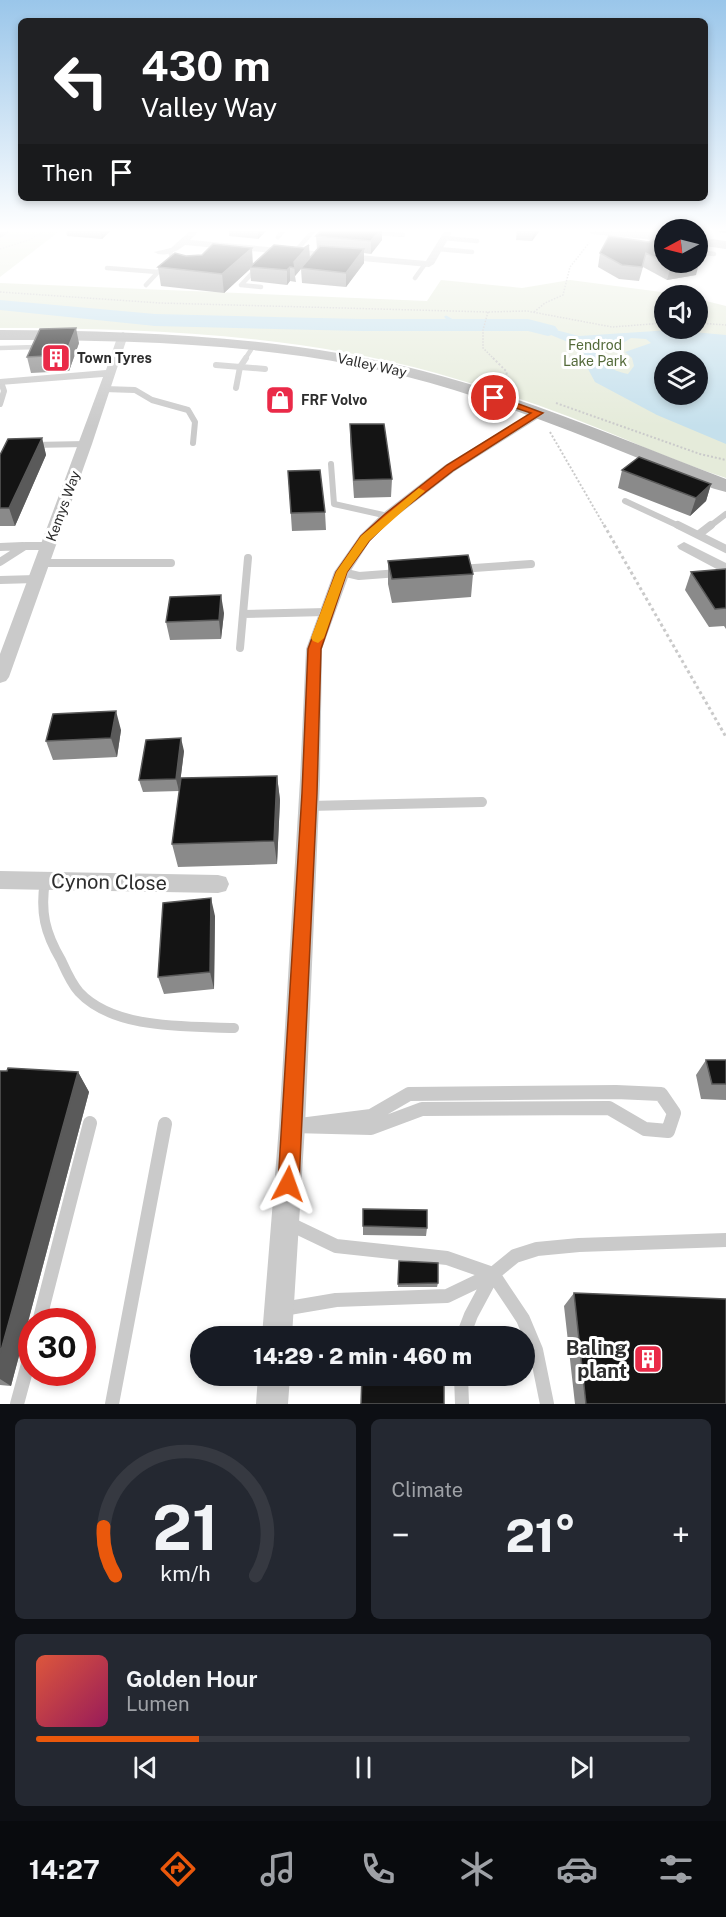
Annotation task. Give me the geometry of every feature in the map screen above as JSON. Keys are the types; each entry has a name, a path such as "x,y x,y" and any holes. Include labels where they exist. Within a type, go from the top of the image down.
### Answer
{"street":[{"name":"Valley Way","path":"0,335 123,335 254,345 325,356 417,375 547,408 726,486"},
{"name":"Kemys Way","path":"0,677 86,444 123,335"},
{"path":"0,382 110,373"},
{"path":"278,1326 292,1126 309,806 314,649 342,572 365,538 388,516 450,468 547,408"},
{"path":"684,546 726,569"},
{"name":"Cynon Close","path":"0,880 218,884"},
{"path":"272,1404 273,1386"}],"lane":[{"path":"236,388 240,367 254,345"},
{"path":"0,348 37,347"},
{"path":"216,365 265,369"},
{"path":"0,382 4,391 0,404"},
{"path":"104,389 135,390 152,400 188,410 195,422 193,443"},
{"path":"29,446 86,444"},
{"path":"331,464 334,504 388,516"},
{"path":"625,501 726,549"},
{"path":"698,535 726,514"},
{"path":"0,562 25,546"},
{"path":"0,547 48,546"},
{"path":"240,648 248,558"},
{"path":"42,563 171,563"},
{"path":"451,570 531,564"},
{"path":"342,572 359,576 405,573"},
{"path":"0,580 36,579"},
{"path":"243,614 326,612"},
{"path":"309,806 482,802"},
{"path":"45,881 41,903 43,926 80,993 100,1010 159,1024 234,1028"},
{"path":"616,1092 661,1094 674,1113 668,1131 645,1129 609,1108 422,1109 371,1128 292,1126 371,1116 409,1094 616,1092"},
{"path":"43,1308 90,1123"},
{"path":"112,1404 165,1124"},
{"path":"285,1222 336,1246 447,1258 493,1274 522,1319 536,1350 547,1404"},
{"path":"279,1309 336,1300 447,1296 493,1274 515,1256 537,1249 579,1245 726,1240"},
{"path":"467,1326 493,1274"},
{"path":"18,1404 23,1386"},
{"path":"461,1386 462,1404"}],"path":[{"path":"51,296 160,303 534,312 612,327 654,324"},
{"path":"534,312 545,303 562,296"},
{"path":"488,312 483,330 483,348 506,371 510,386 516,389"},
{"path":"708,324 726,325"},
{"path":"547,408 726,460"},
{"path":"547,408 652,605 726,736"}],"green space":[{"name":"Fendrod Lake Park","path":"0,296 297,296 427,301 431,296 654,296 654,339 708,339 708,302 726,306 726,478 520,399 436,373 382,360 274,342 220,336 110,330 0,328"}],"water":[{"path":"552,329 579,336 654,331 654,339 708,339 708,333 726,335 726,444 657,415 595,382 588,369 589,360 570,343 547,333","holes":["631,338 646,339 651,343 625,352 632,358 634,366 628,374 608,366 597,348 615,348"]}],"building":[{"path":"76,328 65,355 27,357 40,329"},
{"path":"350,424 384,424 392,479 354,480"},
{"path":"42,438 9,508 0,508 0,455 8,439"},
{"path":"639,457 711,484 696,498 622,470"},
{"path":"320,470 325,512 291,513 288,471"},
{"path":"468,555 473,574 392,579 388,561"},
{"path":"726,569 726,608 715,609 691,572"},
{"path":"221,595 219,620 166,622 170,597"},
{"path":"116,711 111,738 46,741 53,714"},
{"path":"181,738 176,779 139,780 146,740"},
{"path":"277,776 274,841 172,844 181,778"},
{"path":"211,898 210,972 158,977 163,903"},
{"path":"706,1060 726,1060 726,1084 712,1084"},
{"path":"8,1068 78,1072 0,1354 0,1071 7,1071"},
{"path":"363,1209 427,1210 427,1228 363,1226"},
{"path":"399,1261 438,1263 438,1283 398,1284"},
{"name":"Baling plant","path":"574,1293 726,1299 726,1404 586,1404"},
{"path":"362,1386 444,1386 444,1404 361,1404"}],"waterway":[{"path":"0,305 155,320 362,325 528,325 548,330"},
{"path":"446,317 458,324"}],"slow traffic":[{"path":"318,638 342,572 365,538 419,491"}],"place":[{"name":"Town Tyres","path":"56,358"},
{"name":"FRF Volvo","path":"280,400"},
{"name":"Baling plant","path":"648,1359"}],"route":[{"path":"288,1184 310,793 314,649 342,572 365,538 388,516 450,468 538,413 494,398"}]}
